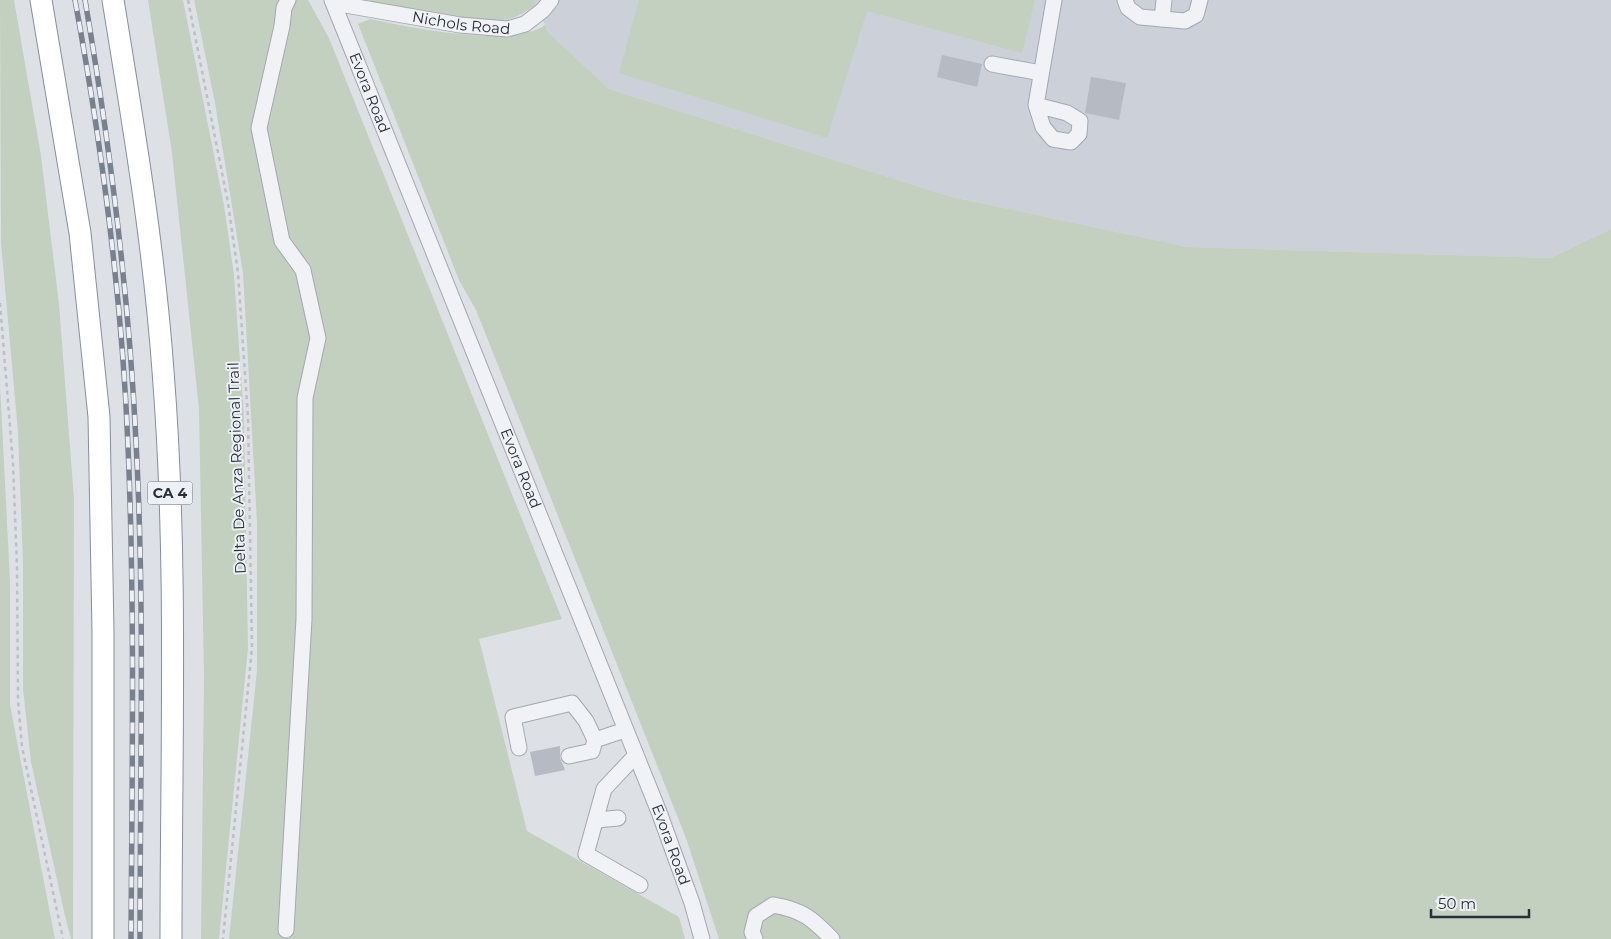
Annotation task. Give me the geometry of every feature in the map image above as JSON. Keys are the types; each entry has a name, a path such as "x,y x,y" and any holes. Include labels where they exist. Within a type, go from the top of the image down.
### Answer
{"highway":[{"path":"34,0 52,61"},
{"path":"41,0 80,233 99,417 103,630 103,939"},
{"name":"CA 4","path":"115,0 154,267 164,372 170,483 172,591 171,939"}],"street":[{"path":"286,930 304,618 305,398 318,338 303,270 282,241 259,128 282,26 284,8 288,0"},
{"name":"Nichols Road","path":"333,1 460,25 507,29 525,24 543,10 551,0"},
{"path":"1036,105 1054,0"},
{"path":"1125,0 1128,8 1140,17 1185,21 1196,15 1200,0"},
{"path":"1162,19 1164,0"},
{"name":"Evora Road","path":"333,1 636,755 676,857 702,939"},
{"path":"992,64 1041,73"},
{"path":"518,748 513,718 572,703 586,721 596,740 592,751 569,756"},
{"path":"596,740 625,730"},
{"path":"636,755 604,789 597,820 586,854 640,885"},
{"path":"597,820 618,818"},
{"path":"755,939 752,932 756,916 773,905 794,908 814,920 832,939"}],"path":[{"name":"Delta De Anza Regional Trail","path":"188,0 228,203 239,290 248,417 252,648 223,939"},
{"path":"0,303 13,464 20,728 62,939"}],"shaded area":[{"path":"534,0 1611,0 1611,229 1550,258 1188,247 952,197 609,89 548,32"}],"green space":[{"path":"0,0 14,0 41,156 59,304 74,499 73,939 71,939 65,916 31,762 23,689 23,564 18,432 1,243"},
{"path":"148,0 183,0 224,205 234,275 244,418 248,648 219,939 201,939 204,677 199,409 172,153"},
{"path":"194,0 308,0 329,38 562,619 479,639 527,831 679,917 685,939 229,939 257,670 257,522 243,273 215,103"},
{"path":"369,0 534,0 536,5 509,19 481,20 417,12"},
{"path":"639,0 1035,0 1022,53 867,11 827,138 619,73"},
{"path":"370,19 434,31 485,36 530,32 545,25 548,32 609,89 952,197 1188,247 1550,258 1611,229 1611,939 719,939 686,838 476,310 459,280 358,24"},
{"path":"0,384 10,581 10,705 55,939 0,939"}],"building":[{"path":"942,55 982,64 977,87 937,77"},
{"path":"1091,77 1126,83 1119,120 1085,113"},
{"path":"560,746 560,758 565,770 535,776 530,752"}],"railway":[{"path":"75,0 102,166 116,278 125,390 130,508 132,631 131,939"},
{"path":"85,0 103,110 117,220 133,387 140,566 140,939"}]}
